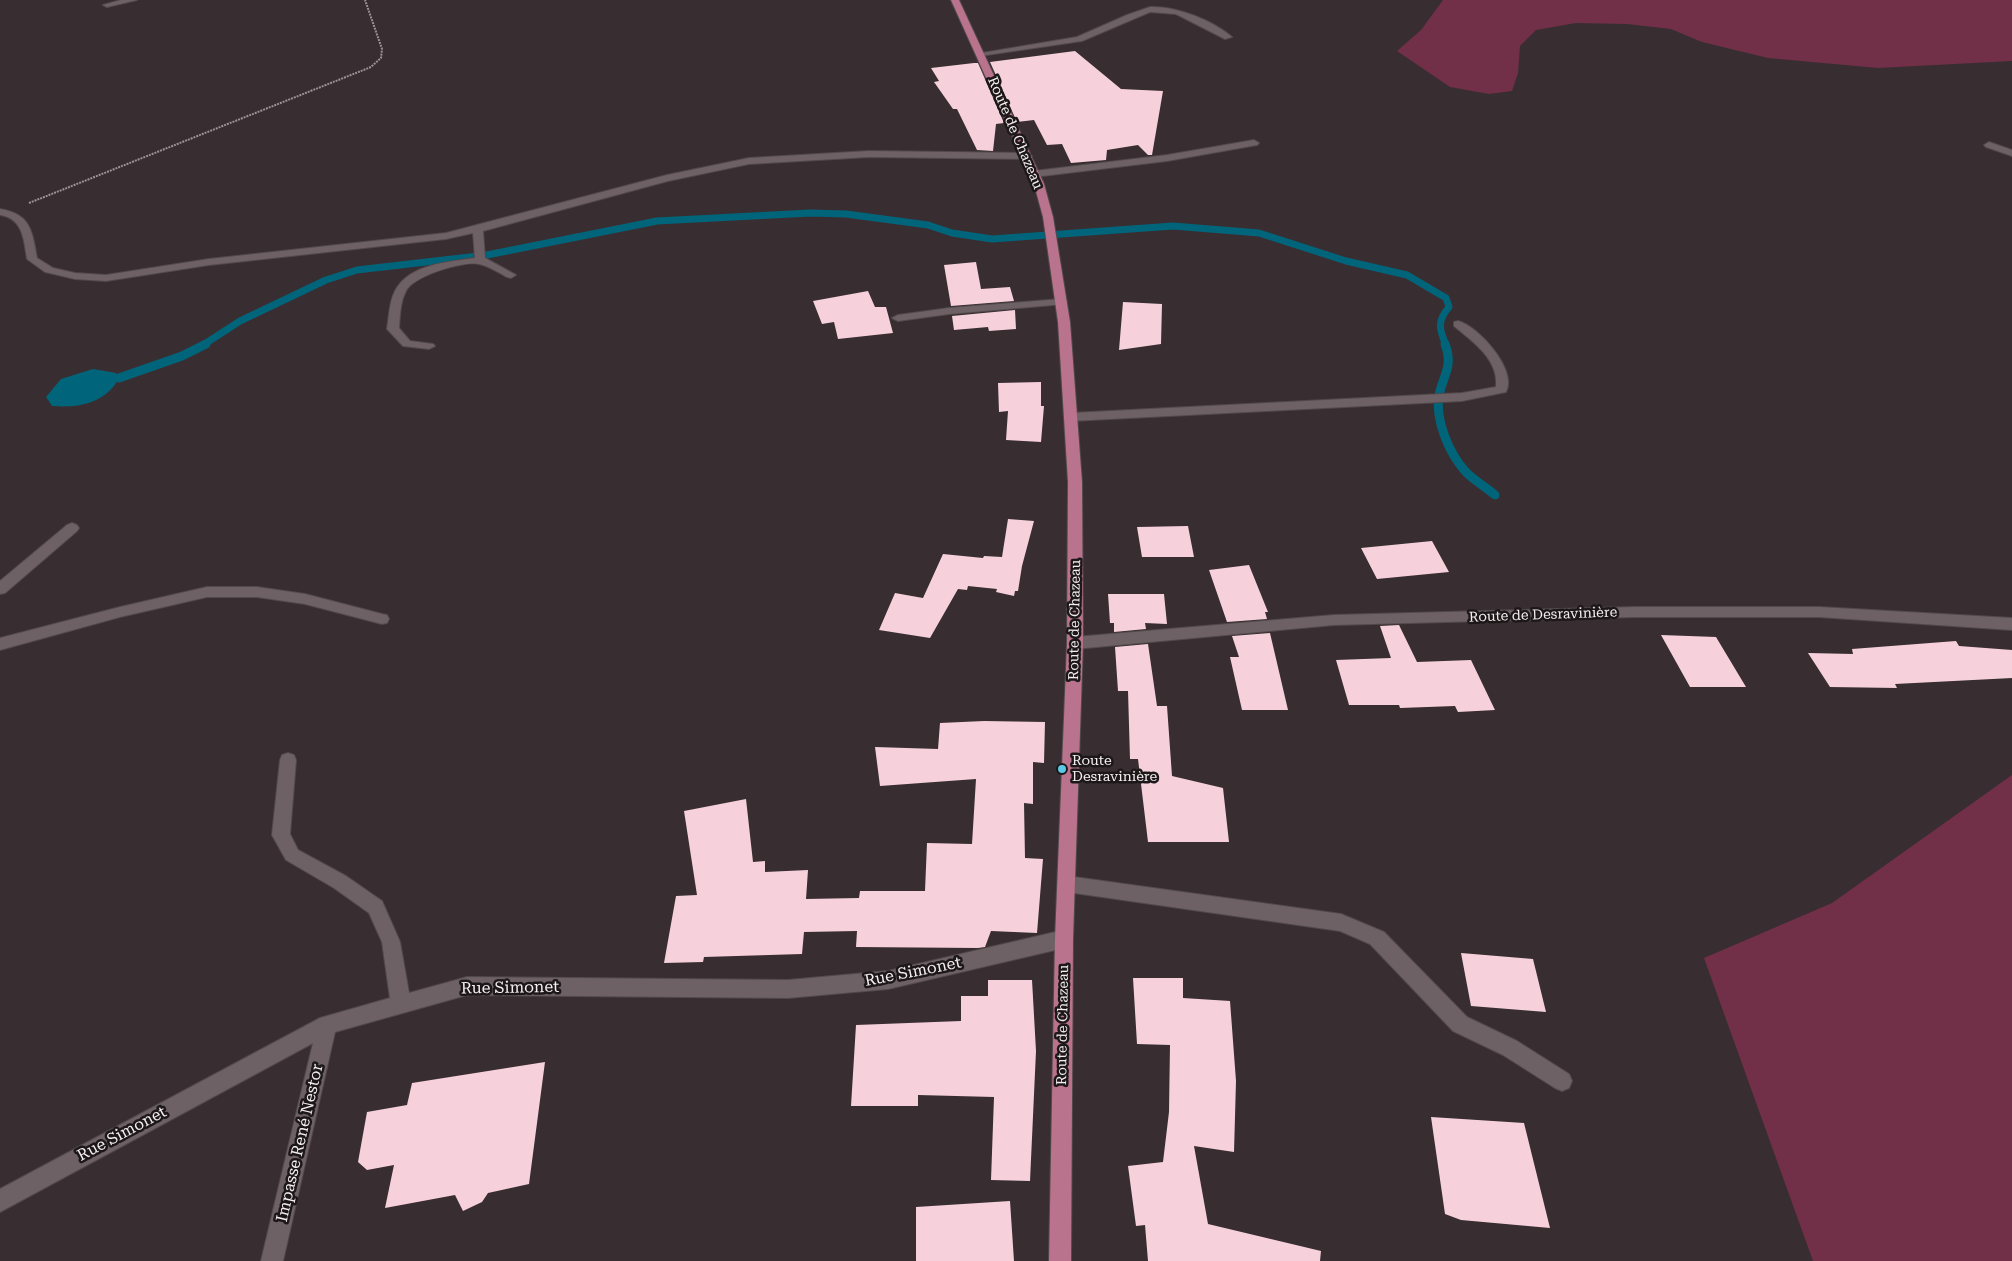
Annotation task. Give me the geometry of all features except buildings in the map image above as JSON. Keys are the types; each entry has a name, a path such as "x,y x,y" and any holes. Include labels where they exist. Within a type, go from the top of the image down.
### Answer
{"main road":[{"name":"Route de Chazeau","path":"955,0 1027,156 1048,217 1061,302 1071,417 1075,482 1075,643 1064,939 1060,1261"}],"street":[{"path":"107,5 133,0"},
{"path":"980,54 1080,39 1112,26 1133,14 1150,9 1176,11 1228,37"},
{"path":"1034,174 1167,158 1254,143"},
{"path":"1989,146 2012,153"},
{"path":"2,212 17,216 26,225 32,259 49,270 75,276 106,278 209,262 446,236 667,178 750,161 868,154 1027,156"},
{"path":"478,229 480,260"},
{"path":"429,346 406,344 393,329 400,291 408,279 433,269 480,260 511,275"},
{"path":"898,318 949,311 1061,302"},
{"path":"1071,417 1462,397 1502,389 1504,380 1500,367 1486,349 1458,324"},
{"path":"0,589 72,528"},
{"path":"0,644 120,612 207,592 257,592 305,600 382,620"},
{"name":"Route de Desravinière","path":"1075,643 1334,620 1635,612 1820,612 2012,624"},
{"path":"288,760 281,835 292,856 340,882 376,907 391,942 401,1004"},
{"path":"1067,884 1340,923 1377,938 1460,1024 1510,1048 1562,1081"},
{"name":"Rue Simonet","path":"0,1201 327,1025 467,986 788,990 888,980 1064,939"},
{"name":"Impasse René Nestor","path":"272,1261 327,1025"}],"path":[{"path":"2,212 371,66 382,58 382,49 365,0"}],"shaded area":[{"path":"1443,0 2012,0 2012,61 1878,68 1768,58 1702,42 1671,29 1627,24 1576,23 1536,30 1520,46 1518,73 1512,91 1489,94 1450,87 1397,51 1421,30"},
{"path":"2012,775 2012,1261 1813,1261 1704,958 1832,903"}],"water":[{"path":"93,369 116,373 119,378 113,387 99,399 81,405 52,406 46,397 61,379"}],"waterway":[{"path":"203,345 240,321 326,280 357,270 487,255 657,221 810,213 846,214 928,225 952,233 992,239 1173,226 1259,233 1346,261 1407,275 1446,298 1449,307 1442,317 1440,325 1446,345"},
{"path":"119,378 182,356 206,344"},
{"path":"1445,344 1448,366 1440,389 1438,405 1444,436 1459,464 1465,471 1495,495"}],"place":[{"name":"Route Desravinière","path":"1062,769"}]}
